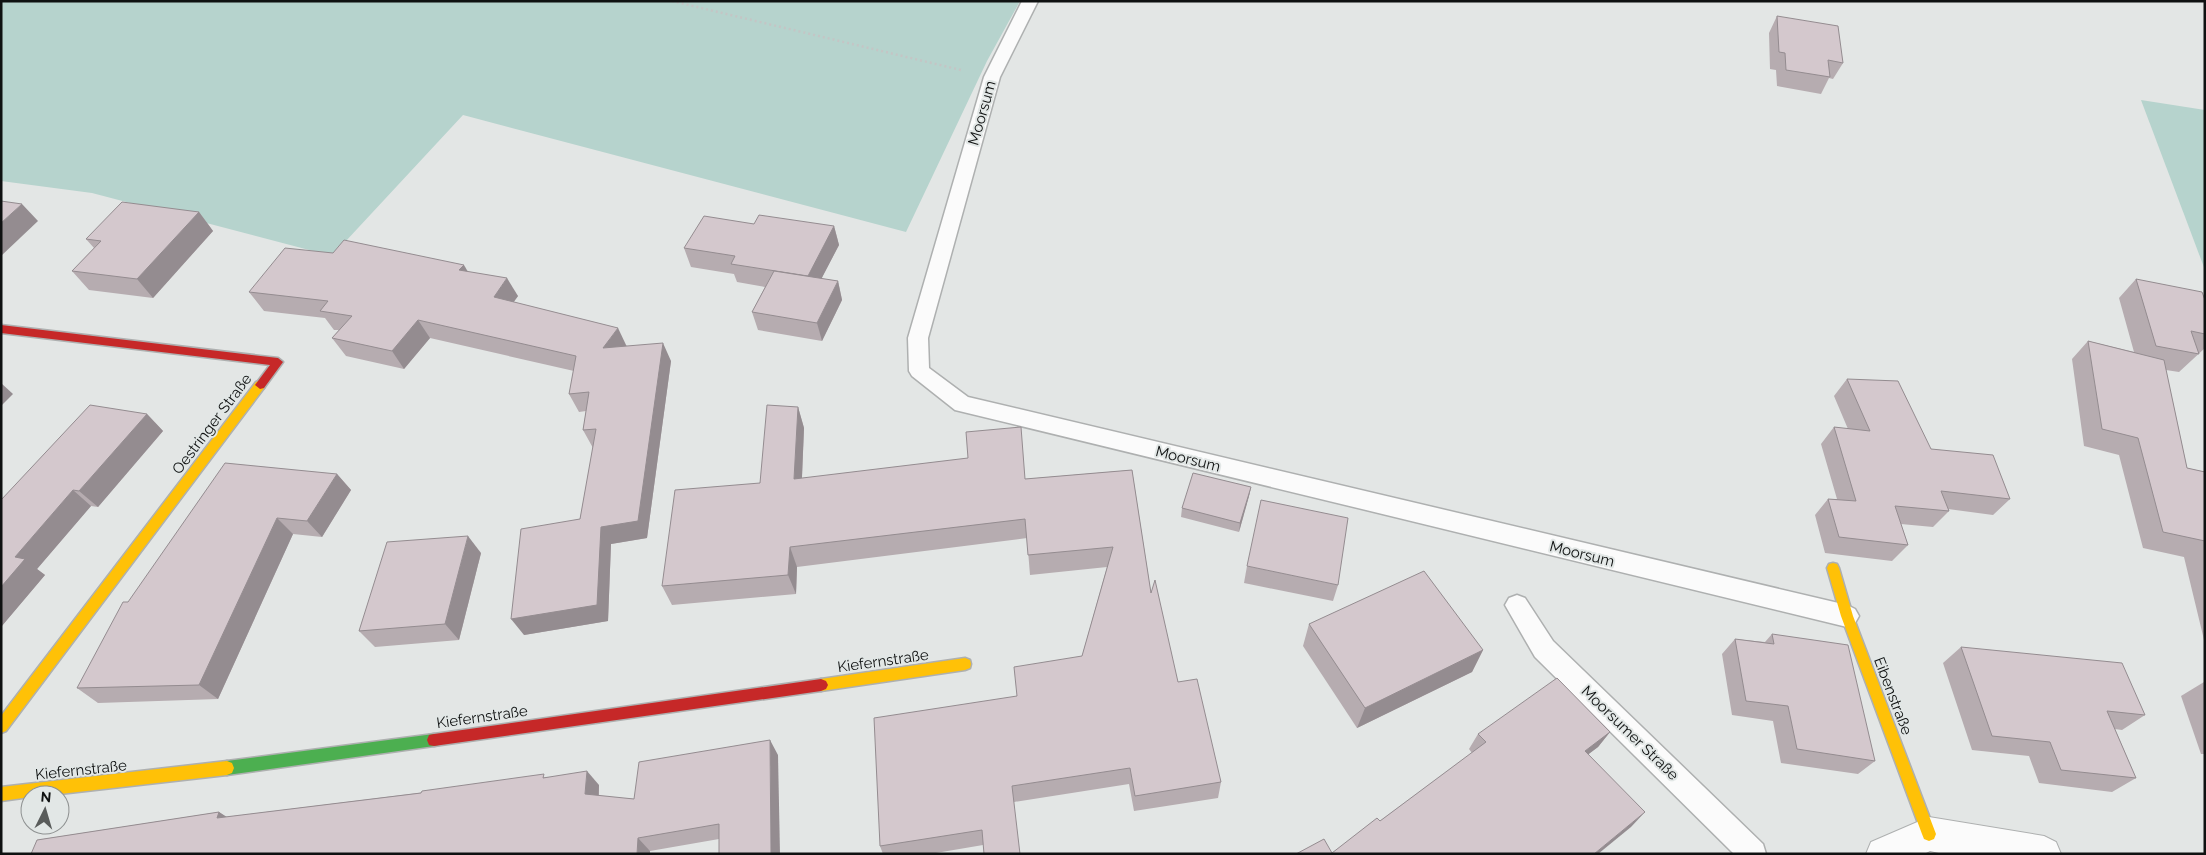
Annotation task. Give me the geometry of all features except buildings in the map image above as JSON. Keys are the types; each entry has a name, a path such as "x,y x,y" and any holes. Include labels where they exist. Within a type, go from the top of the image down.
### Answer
{"street":[{"name":"Oestringer Straße","path":"1,329 278,362 1,727"},
{"name":"Eibenstraße","path":"1833,568 1846,616 1930,834"},
{"name":"Kiefernstraße","path":"1,794 168,775 965,664"},
{"path":"1883,854 1930,834 2044,854"}],"lane":[{"name":"Moorsum","path":"1030,1 992,77 918,338 919,372 962,404 1846,616"},
{"name":"Moorsumer Straße","path":"1517,604 1544,649 1753,854"}],"path":[{"path":"672,1 992,77"}],"green space":[{"path":"1,1 1020,1 987,61 906,232 463,115 332,256 92,193 1,181"},
{"path":"2141,100 2205,110 2205,270"}],"traffic: fast":[{"path":"227,768 434,740"}],"traffic: slow":[{"path":"1,727 260,385"},
{"path":"1833,568 1847,616 1929,834"},
{"path":"821,685 965,664"},
{"path":"1,794 227,768"}],"traffic: jam":[{"path":"1,329 278,362 260,385"},
{"path":"434,740 821,685"}]}
